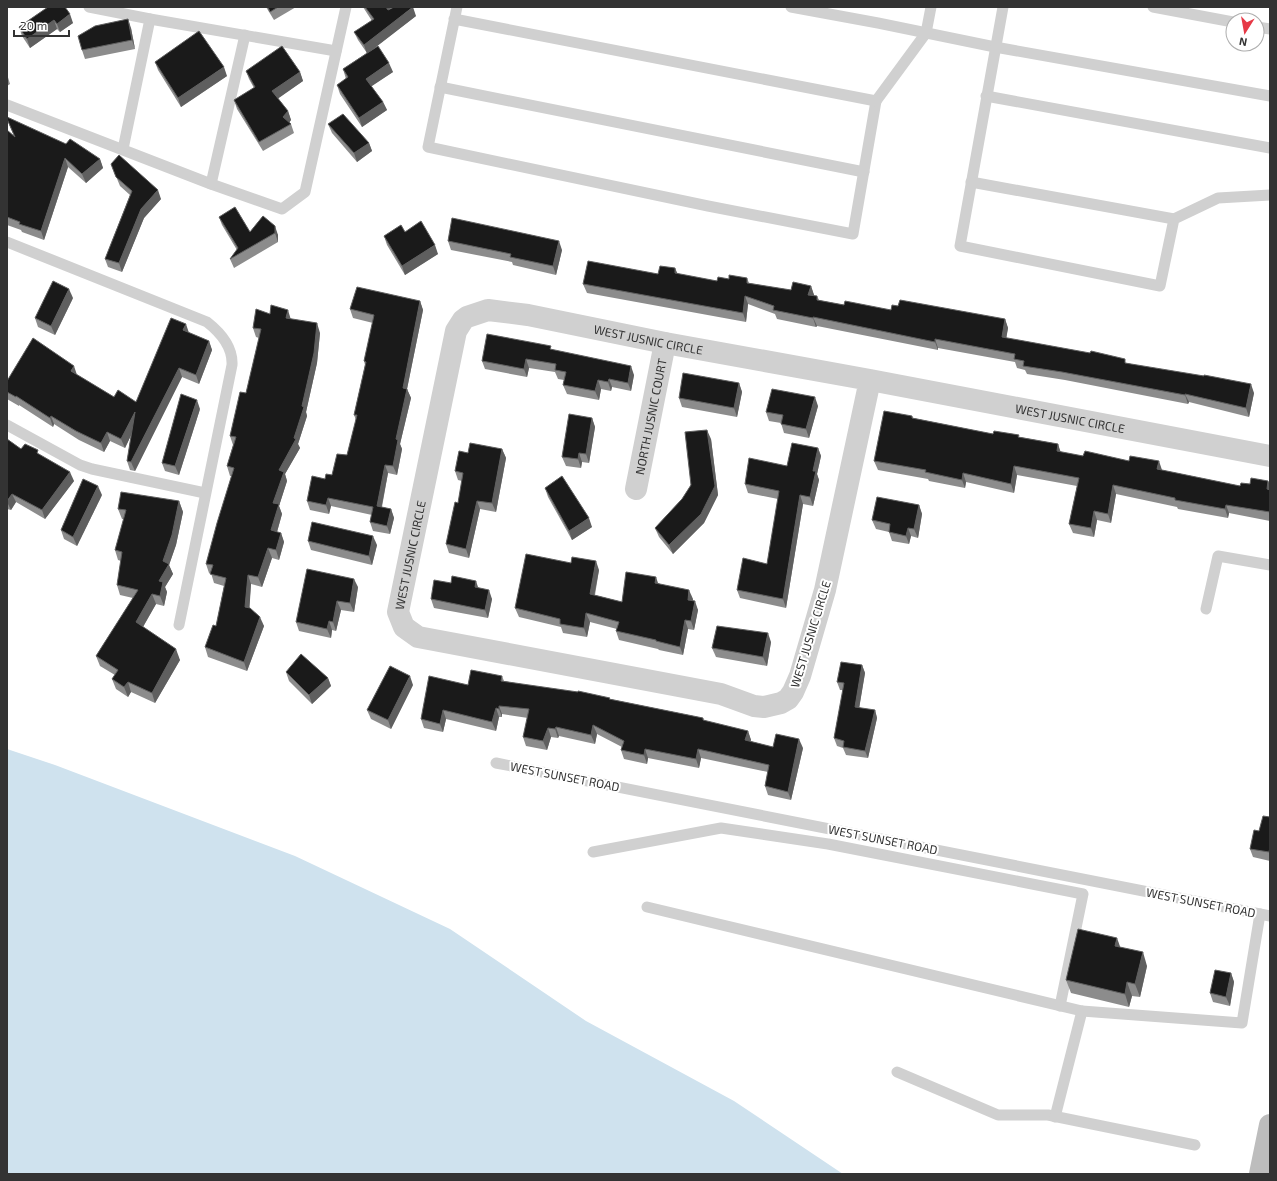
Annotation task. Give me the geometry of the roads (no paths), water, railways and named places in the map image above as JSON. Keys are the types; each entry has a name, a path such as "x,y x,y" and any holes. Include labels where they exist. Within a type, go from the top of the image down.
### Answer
{"street":[{"name":"WEST JUSNIC CIRCLE","path":"870,380 825,590 800,676 784,709 772,706 754,706 721,694 398,632 398,612 456,331 468,308 528,315 665,343 870,380 1270,456"},
{"name":"NORTH JUSNIC COURT","path":"636,490 665,343"},
{"path":"1265,1161 1270,1125"}],"lane":[{"path":"89,7 336,51"},
{"path":"7,105 211,184 282,209 304,192 346,7"},
{"path":"457,7 428,147 708,206 853,234 876,101 926,33 931,7"},
{"path":"791,7 995,47 1270,96"},
{"path":"1003,7 960,246 1160,286 1174,219"},
{"path":"1153,7 1225,20"},
{"path":"123,149 150,19"},
{"path":"454,19 876,101"},
{"path":"211,184 245,35"},
{"path":"440,87 864,172"},
{"path":"986,96 1270,148"},
{"path":"971,182 1174,219 1218,198 1270,195"},
{"path":"7,242 206,322 223,338 230,350 232,365 179,625"},
{"path":"7,425 80,465 92,469 205,492"},
{"path":"1206,609 1218,556 1270,565"},
{"name":"WEST SUNSET ROAD","path":"496,763 1265,915"},
{"path":"593,852 721,828 828,844 1083,894 1060,1006"},
{"path":"647,907 1082,1011 1242,1023 1265,915"},
{"path":"1055,1117 1082,1011"},
{"path":"896,1072 998,1115 1048,1115 1195,1145"}],"water":[{"path":"7,749 55,765 295,856 450,929 586,1021 734,1101 843,1174 7,1174"}]}
